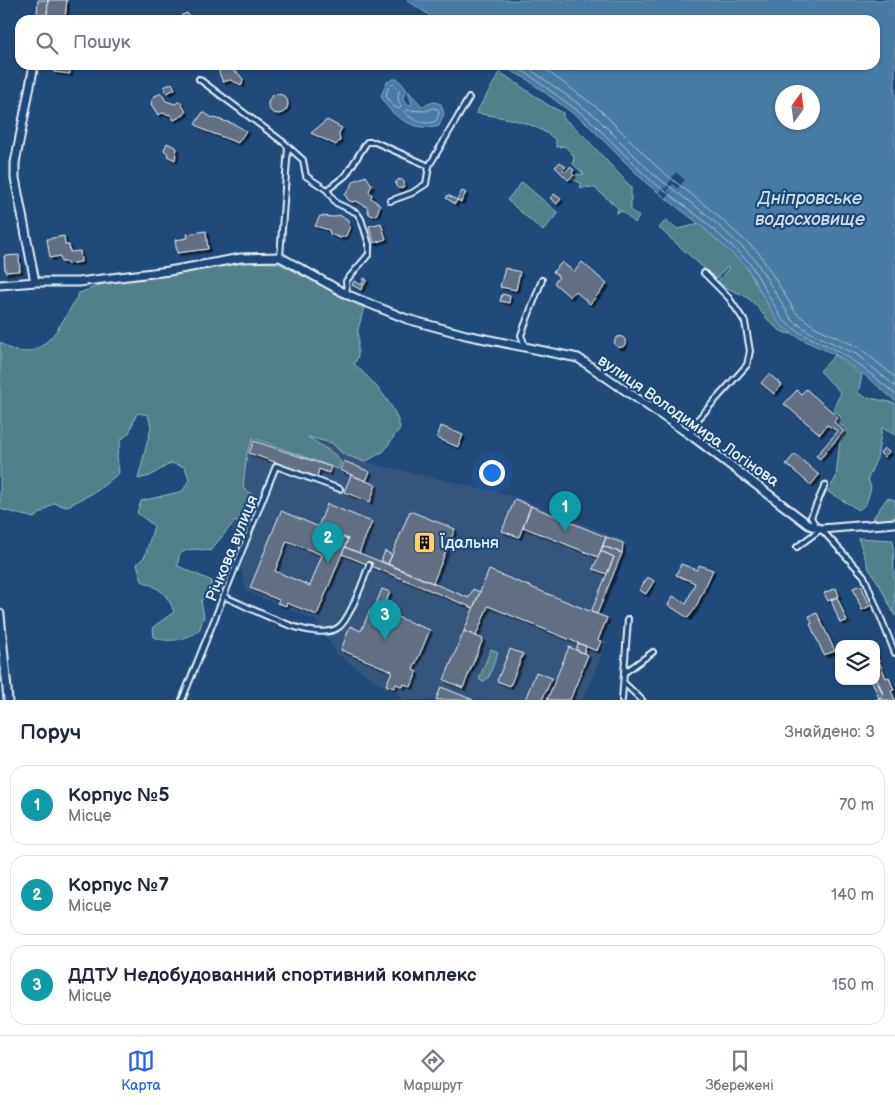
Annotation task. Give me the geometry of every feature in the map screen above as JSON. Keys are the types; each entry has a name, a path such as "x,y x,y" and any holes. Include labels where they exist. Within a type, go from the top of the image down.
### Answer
{"street":[{"path":"33,70 15,170 35,282"},
{"path":"0,285 35,282 78,282 169,271 241,258 280,257"},
{"name":"вулиця Володимира Логінова","path":"280,257 348,295 416,321 466,335 578,358 692,436 809,525 818,528"},
{"path":"818,528 895,523"},
{"path":"0,614 8,700"}],"lane":[{"path":"199,78 288,147 303,160 306,176 327,190 336,203 357,213 361,218 369,244 369,254 346,281 348,295"},
{"path":"390,201 412,193 426,184 429,166 469,98"},
{"path":"327,190 346,175 367,142 375,142 429,166"},
{"path":"280,257 288,147"},
{"path":"692,436 691,427 747,365 750,351 745,322 728,298 704,273"},
{"path":"525,346 521,335 542,280"},
{"name":"Річкова вулиця","path":"182,700 276,466 340,489"},
{"path":"825,485 811,517 818,528 864,576 895,653"},
{"path":"797,547 818,528"},
{"path":"224,597 307,632 325,633 340,627 354,603 369,565"},
{"path":"622,700 628,619"},
{"path":"624,674 653,652"},
{"path":"624,683 642,700"}],"shaded area":[{"path":"246,433 334,434 365,462 513,496 627,542 601,612 610,617 601,639 607,641 583,700 403,700 396,692 385,688 337,654 315,620 246,591 229,515"}],"green space":[{"path":"500,72 563,113 563,118 580,132 631,187 631,210 639,217 635,223 622,211 617,213 618,208 595,188 585,187 582,189 580,186 582,184 571,178 574,175 584,174 573,164 574,156 565,146 556,147 556,140 547,133 518,121 476,113"},
{"path":"522,182 558,213 543,231 507,200"},
{"path":"666,220 678,229 699,224 746,266 778,322 795,334 788,334 775,327 749,299 718,281 729,268 727,267 716,279 659,228"},
{"path":"240,262 278,263 364,308 358,329 358,357 354,364 375,385 388,402 398,419 400,428 384,451 365,462 343,454 332,443 308,437 334,454 341,462 338,469 253,438 247,453 243,488 260,500 249,527 235,521 210,551 190,550 179,555 178,566 212,581 209,593 201,601 204,616 199,631 177,640 160,639 154,637 153,627 174,612 162,592 142,581 137,564 145,556 154,526 137,513 141,501 183,491 189,479 185,467 171,463 150,476 138,479 151,427 148,415 137,413 129,433 121,440 117,455 119,473 97,491 66,507 54,503 34,518 0,509 0,342 14,350 26,352 38,348 57,330 79,293 105,283 168,276"},
{"path":"835,355 862,375 858,393 865,397 895,403 895,435 882,428 877,458 868,478 871,488 866,504 859,510 828,492 836,477 840,440 847,430 837,422 841,417 833,409 841,393 820,371"},
{"path":"887,498 895,500 895,519 878,520 873,518"},
{"path":"858,538 893,540 895,616 869,569"},
{"path":"491,649 498,652 489,677 483,682 479,679"}],"water":[{"name":"Дніпровське водосховище","path":"407,0 895,0 895,401 843,359 798,337 778,322 746,266 699,224 646,183 586,123 525,78 509,70 880,70 880,15 429,15"},
{"path":"398,79 407,90 402,99 408,105 412,104 408,91 422,106 434,102 441,104 444,114 439,126 431,128 413,125 390,110 381,96 387,82"}],"pier":[{"path":"676,172 685,180 678,188 673,184 667,190 670,193 666,198 659,192 663,187 665,189"}],"building":[{"path":"38,0 48,0 47,15 37,14"},
{"path":"48,0 67,0 65,15 47,15"},
{"path":"54,70 70,70 70,74 54,72"},
{"path":"219,70 231,70 238,73 243,79 242,85 230,80 223,82"},
{"path":"172,83 175,89 167,93 164,87"},
{"path":"161,93 166,101 175,104 180,101 186,112 184,115 174,120 171,115 162,113 158,115 151,104 153,97"},
{"path":"278,94 285,97 288,104 285,111 278,114 271,111 268,104 271,97"},
{"path":"203,112 211,117 234,124 246,131 238,143 204,130 195,124"},
{"path":"327,120 342,128 339,133 340,141 336,145 311,133"},
{"path":"167,143 177,148 175,160 167,156 168,154 164,150"},
{"path":"560,162 566,167 563,170 565,172 570,167 574,170 572,173 574,175 568,180 555,167"},
{"path":"366,176 372,185 369,191 372,195 371,198 380,205 377,214 373,216 369,214 367,207 356,201 348,200 345,195 354,181"},
{"path":"400,179 405,184 400,189 395,184"},
{"path":"462,191 466,193 461,202 457,200"},
{"path":"554,194 561,199 557,204 550,198"},
{"path":"448,195 457,200 455,204 446,198"},
{"path":"339,215 347,219 350,226 346,236 340,238 330,234 329,230 315,226 320,216 334,217"},
{"path":"381,223 386,239 374,243 369,226"},
{"path":"206,231 208,249 177,253 175,240 188,238 187,234"},
{"path":"64,236 65,245 69,245 70,252 80,251 81,262 67,264 67,262 61,262 60,256 50,258 47,239"},
{"path":"19,255 20,271 5,272 4,256"},
{"path":"562,262 574,272 582,262 607,284 590,304 575,291 570,297 554,283 559,277 553,272"},
{"path":"505,268 520,272 516,290 500,287"},
{"path":"364,278 367,280 361,290 352,285 354,281 362,285"},
{"path":"502,294 510,296 509,303 500,301"},
{"path":"620,336 626,342 620,348 614,342"},
{"path":"769,374 782,385 774,394 761,383"},
{"path":"806,389 838,417 834,422 844,431 820,459 816,456 838,431 827,425 820,434 784,404 797,390 801,394"},
{"path":"441,426 463,435 458,447 437,438"},
{"path":"254,441 331,467 329,473 319,469 317,477 249,453"},
{"path":"884,448 889,452 884,457 880,453"},
{"path":"795,454 819,475 811,485 786,464"},
{"path":"344,461 370,472 366,481 340,470"},
{"path":"351,475 376,485 370,502 344,492"},
{"path":"515,499 531,506 519,537 502,531"},
{"path":"327,504 372,522 359,553 345,547 348,539 318,527"},
{"path":"531,506 606,537 598,557 523,527"},
{"path":"281,511 348,539 317,615 287,603 286,606 277,603 279,600 250,588","holes":["287,541 322,555 310,586 275,571"]},
{"name":"Їдальня","path":"410,511 455,529 433,583 388,564"},
{"path":"606,537 623,543 622,553 603,546"},
{"path":"603,546 622,553 597,614 591,612 614,557 601,551"},
{"path":"345,547 469,598 473,589 480,592 473,608 342,554"},
{"path":"385,551 392,555 388,564 381,561"},
{"path":"601,551 614,557 607,574 593,569"},
{"path":"681,564 697,570 699,565 713,570 695,609 688,618 668,605 673,596 686,604 695,583 676,575"},
{"path":"489,570 607,618 598,640 601,641 597,651 488,606 476,636 464,631"},
{"path":"648,577 654,581 646,594 639,590"},
{"path":"861,585 870,606 862,610 853,588"},
{"path":"836,588 839,596 828,601 824,593"},
{"path":"382,589 390,592 381,614 391,619 392,615 430,630 413,670 417,672 411,687 404,684 403,687 396,684 394,688 386,685 392,671 341,650 350,626 361,631 370,610 373,611"},
{"path":"837,597 847,621 840,623 831,600"},
{"path":"817,613 835,651 824,655 810,624 812,623 809,616"},
{"path":"464,631 483,639 463,688 444,680"},
{"path":"578,643 586,646 584,653 576,650"},
{"path":"569,647 588,655 570,700 547,700"},
{"path":"510,649 523,654 510,686 497,681"},
{"path":"880,664 886,678 889,677 894,690 891,691 895,700 875,700 884,696 878,685"},
{"path":"536,672 552,678 542,700 525,700"},
{"path":"874,685 879,685 884,696 879,698"},
{"path":"441,687 449,690 473,700 436,700"}],"place":[{"name":"Корпус №5","path":"565,532"},
{"name":"Їдальня","path":"424,542"},
{"name":"Корпус №7","path":"328,563"},
{"name":"ДДТУ Недобудованний спортивний комплекс","path":"385,640"}]}
